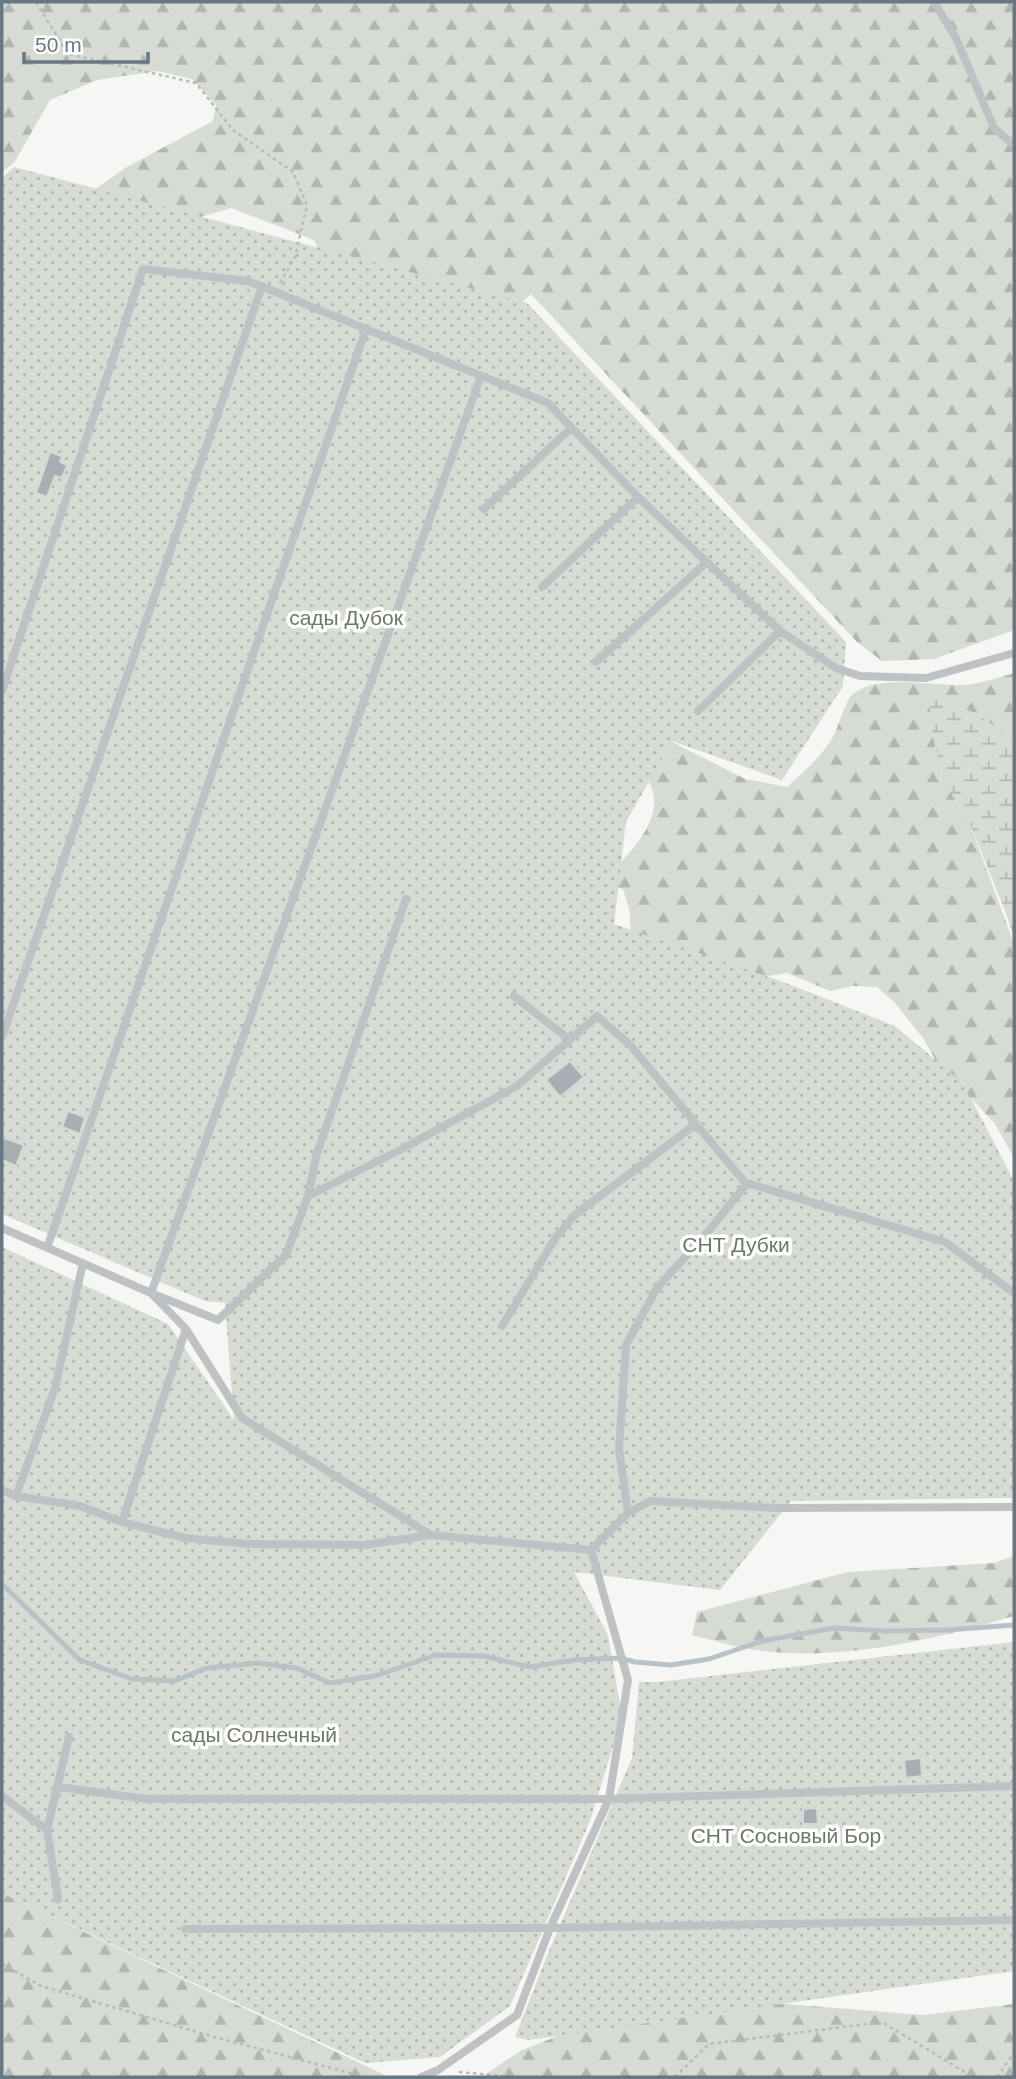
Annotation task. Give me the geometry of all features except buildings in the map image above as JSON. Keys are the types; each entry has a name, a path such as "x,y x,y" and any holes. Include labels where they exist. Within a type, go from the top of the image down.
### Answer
{"lane":[{"path":"934,2 956,38 993,128 1014,145"},
{"path":"2,691 143,269 248,281 548,403 639,497 780,631 836,667 860,676 926,678 1014,653"},
{"path":"2,1037 262,286"},
{"path":"47,1248 366,329"},
{"path":"151,1293 481,376"},
{"path":"484,509 572,428"},
{"path":"542,587 639,497"},
{"path":"596,662 707,562"},
{"path":"698,711 780,631"},
{"path":"2,1228 218,1320 286,1255 308,1196 317,1153 406,899"},
{"path":"514,996 570,1040"},
{"path":"308,1196 517,1086 597,1016 630,1045 747,1185"},
{"path":"502,1326 556,1237 576,1214 696,1124"},
{"path":"628,1513 619,1449 625,1345 657,1288 708,1233 747,1183 945,1242 1014,1293"},
{"path":"16,1496 55,1388 83,1263"},
{"path":"151,1293 186,1329 242,1418 431,1535"},
{"path":"122,1522 186,1329"},
{"path":"2,1490 16,1496 80,1506 122,1522 185,1538 249,1545 364,1545 431,1535 591,1550"},
{"path":"591,1550 628,1513 650,1502 776,1508 1014,1507"},
{"path":"421,2077 438,2070 517,2015 550,1928 609,1799 628,1680 591,1550"},
{"path":"58,1899 47,1830 69,1737"},
{"path":"59,1787 146,1799 609,1799 1014,1786"},
{"path":"2,1796 47,1830"},
{"path":"185,1929 550,1928 1014,1920"}],"path":[{"path":"36,2 68,54 196,83 233,130 293,173 307,205 295,257 275,292"},
{"path":"2,1964 41,1986 211,2036 365,2077"},
{"path":"675,2077 709,2044 882,2022 973,2077"},
{"path":"997,2077 1014,2053"},
{"path":"438,2070 513,2077"}],"green space":[{"path":"2,2 1014,2 1014,630 934,659 882,661 857,642 531,294 502,320 335,287 314,240 231,208 174,225 2,254 127,167 213,121 216,105 192,79 157,71 97,80 50,100 14,163 2,172"},
{"path":"14,167 527,303 846,642 843,686 782,780 672,741 626,822 614,924 786,983 895,1026 963,1083 1014,1181 1014,1498 791,1501 720,1590 574,1572 608,1635 622,1717 590,1821 510,2006 440,2057 365,2063 2,1893 2,1247 168,1324 234,1420 225,1303 205,1301 2,1214 2,178"},
{"path":"1014,673 1014,742 978,714 930,699 930,722 943,781 968,819 1014,944 1014,1158 995,1124 935,1059 923,1038 894,1002 877,987 853,986 830,991 787,973 743,980 631,937 630,913 623,889 600,883 640,840 653,814 654,800 650,783 635,769 592,701 745,779 787,787 824,750 834,735 849,699 861,689 904,682 969,684"},
{"path":"930,698 978,714 1014,742 1014,939 968,819 943,781 930,722"},
{"path":"1014,1556 1014,1616 952,1633 853,1651 820,1653 755,1650 692,1635 697,1612 848,1572 994,1563"},
{"name":"СНТ Сосновый Бор","path":"1014,1642 1014,1971 528,2040 515,2037 632,1758 639,1682"},
{"path":"2,1893 389,2077 2,2077"},
{"path":"751,2001 923,2015 1014,2004 1014,2077 482,2077 520,2051 603,2018"}],"waterway":[{"path":"2,1584 80,1660 132,1679 174,1681 207,1668 258,1663 296,1668 330,1683 375,1676 436,1655 484,1656 530,1667 574,1660 620,1658 671,1665 709,1659 762,1641 834,1628 947,1630 1014,1625"}],"park label":[{"name":"сады Дубок","path":"346,617"},
{"name":"СНТ Дубки","path":"736,1244"},
{"name":"сады Солнечный","path":"254,1734"}]}
